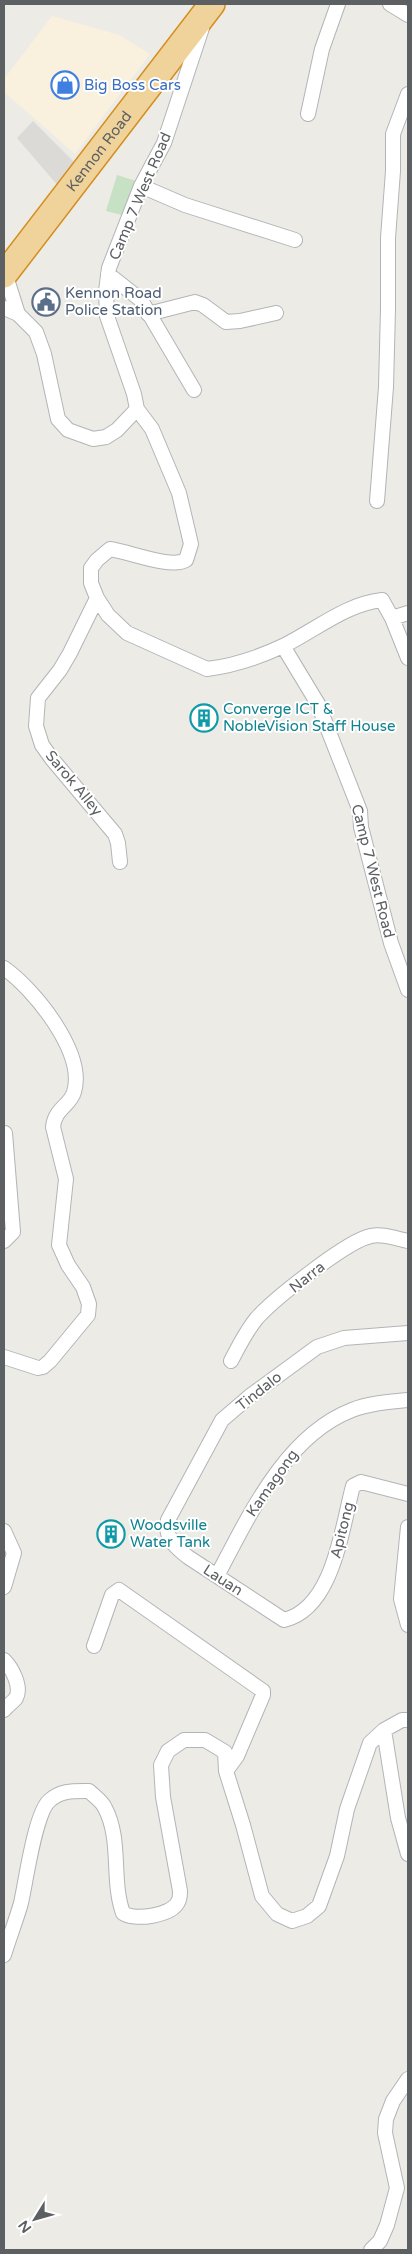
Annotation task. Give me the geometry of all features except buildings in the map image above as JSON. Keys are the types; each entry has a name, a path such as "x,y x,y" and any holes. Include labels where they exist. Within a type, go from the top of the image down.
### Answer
{"highway":[{"name":"Kennon Road","path":"4,274 210,6"}],"street":[{"path":"308,114 322,49 338,4"},
{"path":"390,4 408,15"},
{"name":"Camp 7 West Road","path":"210,6 164,143 141,186 108,274 108,316 134,394 137,409 152,430 171,470 185,513 191,544 186,560 181,563 168,564 110,549 91,568 91,583 97,598 112,620 127,633 208,669 283,646 350,608 367,602 382,600 392,618"},
{"path":"377,501 386,387 388,238 393,171 393,134 408,94"},
{"path":"141,186 185,205 295,240"},
{"path":"4,274 18,314"},
{"path":"108,274 141,300 194,390"},
{"path":"148,314 195,302 203,305 226,322 276,313"},
{"path":"4,308 18,314 36,332 44,354 58,420 68,430 93,439 106,437 117,430 137,409"},
{"name":"Sarok Alley","path":"97,598 70,654 38,698 36,726 42,745 52,759 115,834 120,862"},
{"path":"408,613 392,618 408,658"},
{"name":"Camp 7 West Road","path":"283,646 318,704 360,811 361,827 391,943 408,990"},
{"path":"4,968 18,978 57,1024 69,1048 76,1080 75,1092 54,1119 53,1127 66,1178 59,1245 68,1265 83,1287 89,1304 88,1315 43,1367 38,1368 4,1357"},
{"path":"4,1241 14,1232 5,1133"},
{"name":"Narra","path":"231,1360 246,1332 258,1317 308,1275 358,1239 374,1235 408,1241"},
{"name":"Tindalo","path":"167,1526 222,1420 250,1396 317,1347 344,1338 408,1333"},
{"name":"Kamagong","path":"217,1576 252,1509 296,1448 326,1423 352,1410 379,1403 408,1400"},
{"name":"Apitong","path":"292,1618 313,1600 334,1562 353,1486 360,1482 408,1494"},
{"name":"Lauan","path":"167,1526 167,1535 178,1549 284,1620 292,1618"},
{"path":"408,1527 401,1599 408,1626"},
{"path":"4,1531 14,1553 4,1588"},
{"path":"94,1646 112,1595 119,1590 263,1691 237,1756 226,1771"},
{"path":"4,1660 9,1665 18,1686 17,1697 4,1710"},
{"path":"4,1954 20,1906 30,1867 34,1836 40,1816 49,1801 64,1791 89,1791 105,1807 112,1832 120,1905 123,1913 128,1916 142,1917 170,1910 178,1902 179,1896 163,1798 161,1765 168,1751 184,1740 205,1740 225,1752 226,1771 262,1896 277,1914 292,1921 307,1916 319,1906 337,1856 347,1809 364,1762 367,1748 373,1739 384,1730 402,1720 408,1720"},
{"path":"384,1730 398,1818 408,1854"},
{"path":"371,2250 380,2241 402,2189 385,2133 386,2119 393,2101 408,2080"}],"shaded area":[{"name":"Big Boss Cars","path":"52,16 119,35 150,54 75,154 4,92 4,79"},
{"path":"33,121 77,165 59,187 17,138"}],"green space":[{"path":"117,175 136,181 126,216 106,211"}],"place":[{"name":"Big Boss Cars","path":"65,85"},
{"name":"Kennon Road Police Station","path":"46,302"},
{"name":"Converge ICT & NobleVision Staff House","path":"204,718"},
{"name":"Woodsville Water Tank","path":"111,1534"}]}
